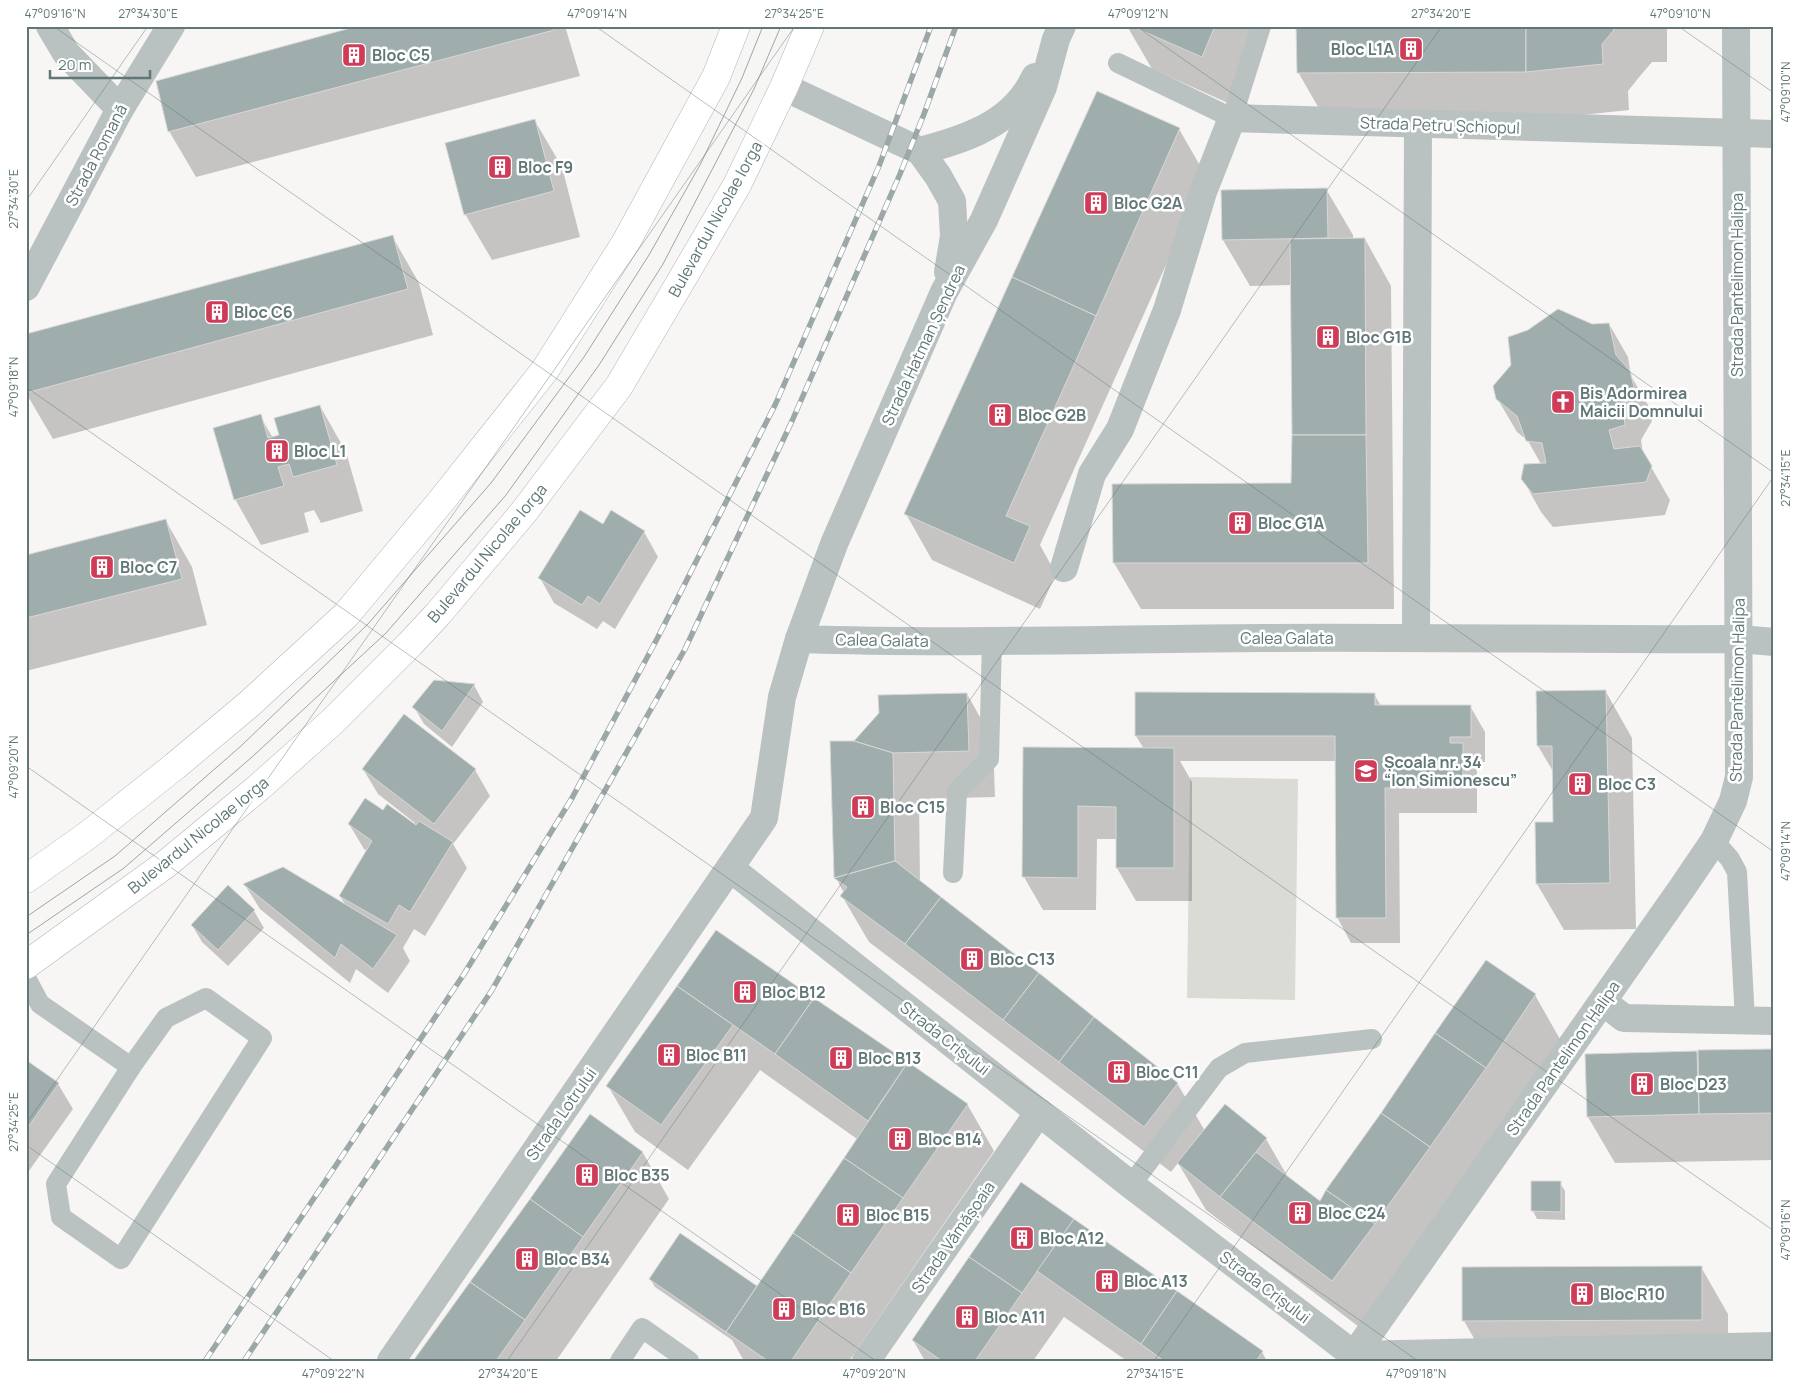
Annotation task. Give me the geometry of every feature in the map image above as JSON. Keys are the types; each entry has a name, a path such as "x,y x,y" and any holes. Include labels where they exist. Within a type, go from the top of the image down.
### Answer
{"main road":[{"path":"26,879 88,835 248,705 346,614 442,500 545,370 626,242 716,77 736,26"},
{"name":"Bulevardul Nicolae Iorga","path":"26,965 166,864 258,788 333,721 438,614 523,513 618,386 737,185 784,87 810,26"}],"street":[{"path":"50,26 66,53 120,109"},
{"name":"Strada Romană","path":"26,287 120,109 171,26"},
{"name":"Strada Pantelimon Halipa","path":"1352,1358 1714,841 1733,801 1739,777 1736,26"},
{"path":"920,151 948,144 1002,119 1025,95 1059,32"},
{"name":"Strada Hatman Șendrea","path":"800,638 834,544 944,292 984,220 1044,86 1059,32"},
{"path":"784,87 920,151 938,176 952,201 954,236 944,292"},
{"path":"1064,568 1092,474 1120,429 1167,310 1203,192 1232,118"},
{"name":"Strada Petru Șchiopul","path":"1232,118 1418,125 1774,134"},
{"path":"1416,637 1418,125"},
{"name":"Calea Galata","path":"800,638 896,642 1416,637 1487,639 1739,639 1774,642"},
{"path":"730,868 764,818 782,697 800,638"},
{"name":"Strada Crișului","path":"730,868 1352,1358"},
{"name":"Strada Lotrului","path":"391,1361 730,868"},
{"path":"1603,1002 1624,1018 1774,1021"},
{"name":"Strada Vămășoaia","path":"869,1360 1040,1112"},
{"path":"1352,1358 1719,1354 1774,1346"}],"lane":[{"path":"1232,118 1261,26"},
{"name":"Strada Petru Șchiopul","path":"1118,63 1232,118"},
{"path":"953,873 957,792 989,759 992,640"},
{"path":"1714,841 1730,859 1737,872 1745,1020"},
{"path":"26,978 40,1004 131,1067"},
{"path":"206,998 262,1038 121,1259 61,1218 56,1184 131,1067 166,1018 206,998"},
{"path":"1131,1185 1219,1068 1245,1053 1372,1039"},
{"path":"620,1361 642,1328 689,1361"}],"shaded area":[{"path":"1190,777 1298,779 1295,1000 1187,998"}],"building":[{"name":"Bloc C5","path":"358,26 553,26 554,30 168,132 156,81"},
{"path":"1131,26 1215,26 1202,57"},
{"name":"Bloc L1A","path":"1296,26 1526,26 1526,72 1297,73"},
{"path":"1526,26 1610,26 1614,30 1602,44 1603,64 1526,72"},
{"name":"Bloc G2A","path":"1097,91 1180,128 1096,316 1012,277"},
{"name":"Bloc F9","path":"535,119 554,191 464,215 445,143"},
{"path":"1327,188 1328,238 1222,240 1221,190"},
{"name":"Bloc C6","path":"393,235 408,289 26,393 26,334"},
{"name":"Bloc G1B","path":"1365,238 1366,435 1292,435 1290,239"},
{"name":"Bloc G2B","path":"1012,277 1096,316 1006,516 1030,526 1014,563 904,514"},
{"name":"Bis Adormirea Maicii Domnului","path":"1558,309 1592,324 1609,323 1616,355 1630,371 1634,387 1623,406 1625,425 1609,430 1614,449 1640,446 1652,466 1646,482 1533,494 1521,479 1524,464 1546,463 1542,443 1526,441 1517,416 1496,399 1493,386 1511,365 1508,337 1528,330"},
{"name":"Bloc L1","path":"320,405 337,465 293,477 289,464 278,467 284,486 234,500 213,428 261,414 268,438 279,435 274,418"},
{"name":"Bloc G1A","path":"1292,435 1366,435 1368,563 1113,563 1112,484 1291,483"},
{"path":"580,510 603,524 611,510 645,531 600,604 588,596 582,605 538,578"},
{"name":"Bloc C7","path":"166,519 182,579 26,618 26,555"},
{"path":"434,680 475,684 442,731 412,707"},
{"name":"Bloc C3","path":"1606,690 1610,883 1536,884 1535,822 1553,822 1552,746 1537,746 1536,691"},
{"path":"1135,692 1375,693 1375,705 1471,705 1471,737 1450,737 1450,743 1463,743 1463,788 1385,788 1386,918 1336,918 1335,736 1135,736"},
{"path":"967,693 969,751 893,753 854,741 879,713 878,695"},
{"path":"404,714 476,769 434,824 362,769"},
{"name":"Bloc C15","path":"830,741 854,741 893,753 895,861 834,878"},
{"path":"1023,747 1174,748 1174,868 1116,868 1116,807 1078,806 1078,878 1022,877"},
{"path":"365,798 383,810 387,804 416,825 419,821 453,842 410,912 399,905 388,924 339,896 372,841 348,824"},
{"path":"895,861 941,897 905,944 840,896 847,887 834,878"},
{"path":"283,867 397,935 373,969 341,944 335,958 243,884"},
{"path":"228,885 255,910 218,950 191,925"},
{"name":"Bloc C13","path":"941,897 1039,973 1003,1020 905,944"},
{"name":"Bloc B12","path":"716,930 814,998 775,1054 677,986"},
{"path":"1486,960 1536,994 1486,1068 1435,1033"},
{"path":"1039,973 1094,1017 1059,1062 1003,1020"},
{"name":"Bloc B11","path":"677,986 733,1025 661,1125 606,1086"},
{"name":"Bloc B13","path":"814,998 908,1062 868,1121 775,1054"},
{"name":"Bloc C11","path":"1094,1017 1178,1083 1144,1127 1059,1062"},
{"path":"1435,1033 1486,1068 1430,1147 1381,1113"},
{"path":"1774,1049 1774,1113 1699,1114 1698,1050"},
{"name":"Bloc D23","path":"1697,1051 1699,1114 1587,1117 1585,1054"},
{"path":"26,1060 59,1083 26,1130"},
{"name":"Bloc B14","path":"908,1062 968,1104 903,1198 844,1158"},
{"path":"1225,1104 1267,1138 1220,1197 1177,1163"},
{"path":"1381,1113 1430,1147 1375,1224 1326,1190"},
{"name":"Bloc B35","path":"590,1114 643,1152 583,1237 530,1199"},
{"name":"Bloc C24","path":"1256,1152 1320,1201 1326,1190 1375,1224 1332,1281 1220,1197"},
{"name":"Bloc B15","path":"844,1158 903,1198 851,1273 793,1233"},
{"path":"1531,1181 1561,1181 1561,1212 1531,1211"},
{"name":"Bloc A12","path":"1021,1182 1074,1219 1022,1293 969,1257"},
{"name":"Bloc B34","path":"530,1199 583,1237 525,1320 470,1282"},
{"name":"Bloc A13","path":"1074,1219 1177,1291 1141,1344 1037,1271"},
{"path":"680,1233 757,1286 726,1332 649,1279"},
{"name":"Bloc B16","path":"793,1233 851,1273 791,1361 768,1361 726,1332"},
{"name":"Bloc A11","path":"969,1257 1022,1293 975,1361 942,1361 912,1340"},
{"name":"Bloc R10","path":"1702,1266 1702,1320 1462,1321 1462,1267"},
{"path":"470,1282 525,1320 496,1361 413,1361"},
{"path":"1177,1291 1263,1351 1256,1361 1164,1361 1141,1344"}],"tram line":[{"path":"26,917 115,856 241,746 367,625 491,483 584,357 649,255 700,165 742,78 763,26"},
{"path":"26,935 124,868 252,757 386,633 506,495 599,365 663,264 754,89 781,26"}],"railway":[{"path":"205,1361 464,974 572,798 658,637 776,403 879,166 931,26"},
{"path":"244,1361 492,990 685,649 792,421 900,174 956,26"}],"place":[{"name":"Bloc L1A","path":"1411,49"},
{"name":"Bloc C5","path":"354,55"},
{"name":"Bloc F9","path":"500,167"},
{"name":"Bloc G2A","path":"1096,203"},
{"name":"Bloc C6","path":"217,312"},
{"name":"Bloc G1B","path":"1328,337"},
{"name":"Bis Adormirea Maicii Domnului","path":"1563,402"},
{"name":"Bloc G2B","path":"1000,415"},
{"name":"Bloc L1","path":"277,451"},
{"name":"Bloc G1A","path":"1240,523"},
{"name":"Bloc C7","path":"102,567"},
{"name":"Școala nr. 34 “Ion Simionescu”","path":"1366,771"},
{"name":"Bloc C3","path":"1580,784"},
{"name":"Bloc C15","path":"863,807"},
{"name":"Bloc C13","path":"972,959"},
{"name":"Bloc B12","path":"745,992"},
{"name":"Bloc B11","path":"669,1055"},
{"name":"Bloc B13","path":"841,1058"},
{"name":"Bloc C11","path":"1119,1072"},
{"name":"Bloc D23","path":"1642,1084"},
{"name":"Bloc B14","path":"900,1139"},
{"name":"Bloc B35","path":"587,1175"},
{"name":"Bloc C24","path":"1300,1213"},
{"name":"Bloc B15","path":"848,1215"},
{"name":"Bloc A12","path":"1022,1238"},
{"name":"Bloc B34","path":"527,1259"},
{"name":"Bloc A13","path":"1107,1281"},
{"name":"Bloc R10","path":"1582,1294"},
{"name":"Bloc B16","path":"784,1309"},
{"name":"Bloc A11","path":"967,1317"}]}
